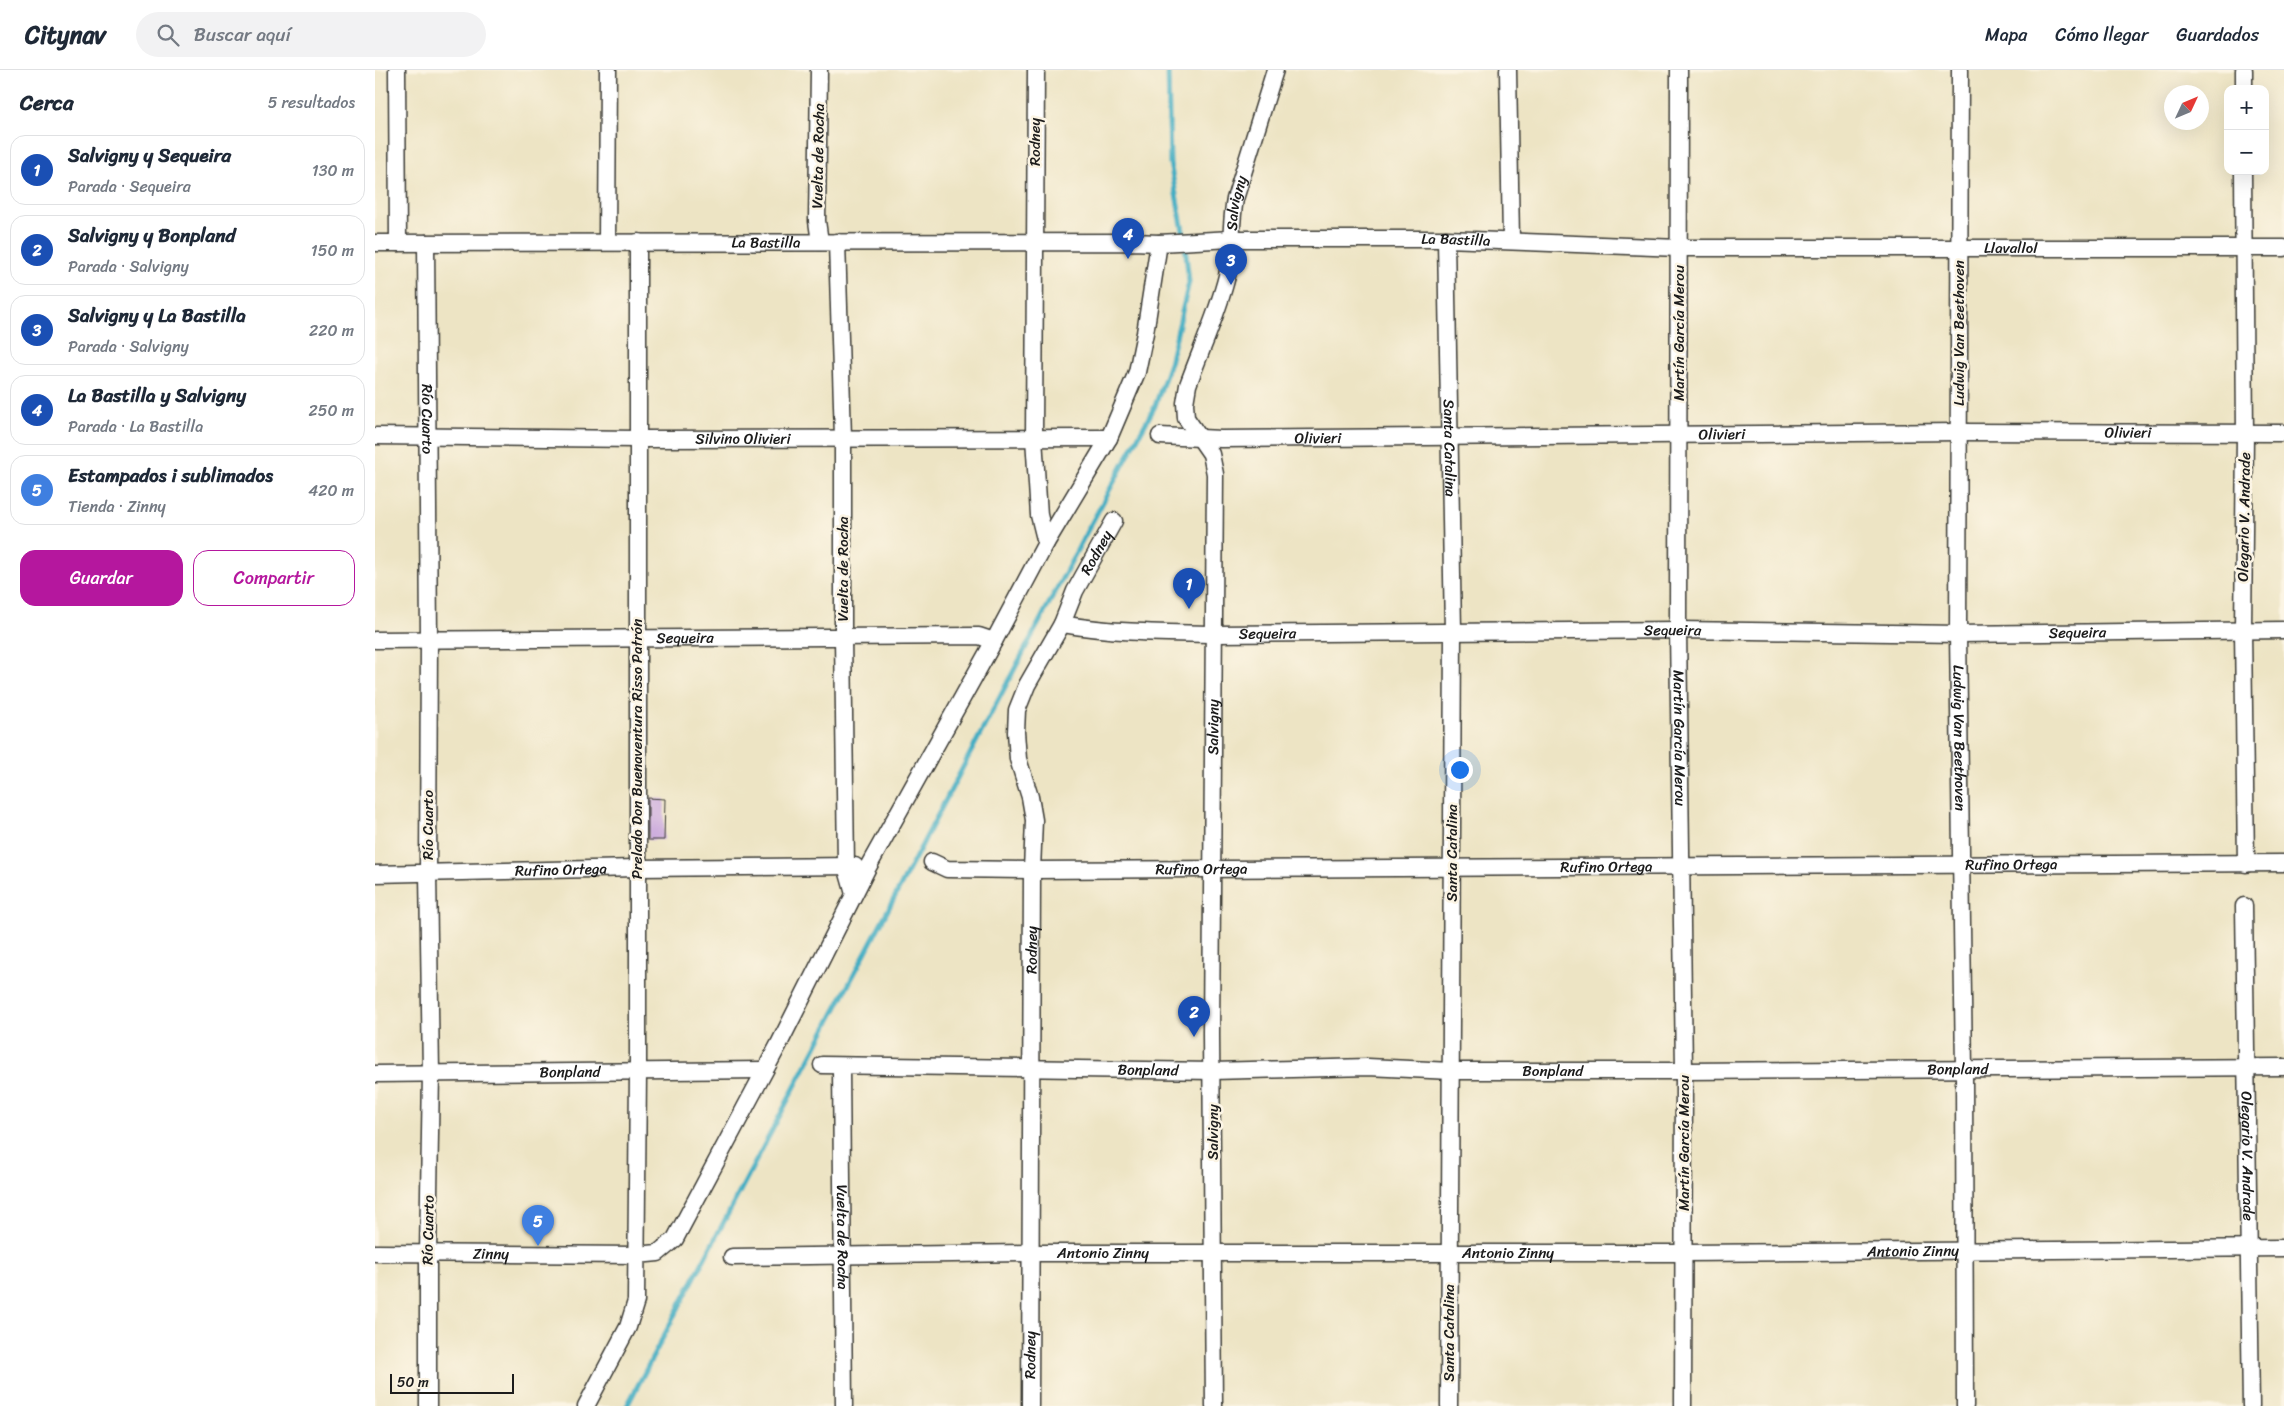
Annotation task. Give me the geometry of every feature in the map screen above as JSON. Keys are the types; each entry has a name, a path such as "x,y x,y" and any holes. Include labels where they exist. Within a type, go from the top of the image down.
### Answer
{"street":[{"path":"397,70 398,243"},
{"path":"607,242 608,70"},
{"name":"Vuelta de Rocha","path":"819,70 817,221 820,242"},
{"name":"Rodney","path":"1036,70 1034,438 1039,515 1046,543"},
{"name":"Salvigny","path":"1214,1406 1213,1071 1211,1034 1215,474 1211,454 1186,418 1185,403 1188,385 1227,276 1235,199 1275,70"},
{"path":"1508,70 1511,240"},
{"name":"Martín García Merou","path":"1679,70 1678,630 1684,1071 1683,1406"},
{"name":"Ludwig Van Beethoven","path":"1960,70 1958,634 1964,1070 1965,1406"},
{"path":"2244,70 2244,85"},
{"name":"Olegario V. Andrade","path":"2243,175 2245,434 2243,630 2246,864"},
{"name":"La Bastilla","path":"375,243 1159,243 1232,239 1446,239 1511,240 1679,248"},
{"name":"Santa Catalina","path":"1446,239 1453,631 1449,1406"},
{"name":"Prelado Don Buenaventura Risso Patrón","path":"586,1406 629,1327 636,1301 639,1072 637,868 637,242"},
{"name":"Vuelta de Rocha","path":"837,242 843,437 846,866 854,894"},
{"name":"Río Cuarto","path":"425,243 429,639 428,873 431,1073 428,1406"},
{"name":"Zinny","path":"375,1253 637,1255 658,1253 675,1239 868,867 994,641 1046,543 1109,438 1137,372 1159,243"},
{"name":"Llavallol","path":"1679,248 2284,248"},
{"name":"Olivieri","path":"1160,436 1200,438 1679,433 2284,433"},
{"name":"Silvino Olivieri","path":"375,436 426,435 637,439 843,437 1109,438"},
{"name":"Rodney","path":"1030,1406 1032,870 1035,820 1018,759 1017,710 1027,686 1062,624 1075,590 1113,521"},
{"name":"Sequeira","path":"1062,624 1147,633 1215,634 1678,630 1958,634 2284,630"},
{"name":"Sequeira","path":"375,640 979,636 994,641"},
{"name":"Rufino Ortega","path":"932,862 947,869 1032,870 1213,867 1451,869 2284,863"},
{"name":"Rufino Ortega","path":"375,874 637,868 868,867"},
{"name":"Olegario V. Andrade","path":"2244,906 2251,1406"},
{"name":"Bonpland","path":"822,1066 1213,1071 1368,1067 1451,1071 1684,1071 2284,1067"},
{"name":"Vuelta de Rocha","path":"841,1067 845,1406"},
{"name":"Bonpland","path":"375,1074 764,1070"},
{"name":"Antonio Zinny","path":"732,1257 1030,1253 1683,1253 2284,1248"}],"building":[{"path":"648,798 665,799 664,840 648,840"}],"waterway":[{"path":"627,1406 1084,537 1155,406 1170,363 1189,282 1184,236 1170,163 1168,70"}],"place":[{"name":"La Bastilla y Salvigny","path":"1128,259"},
{"name":"Salvigny y La Bastilla","path":"1231,285"},
{"name":"Salvigny y Sequeira","path":"1189,609"},
{"name":"Salvigny y Bonpland","path":"1194,1037"},
{"name":"Estampados i sublimados","path":"538,1246"}]}
